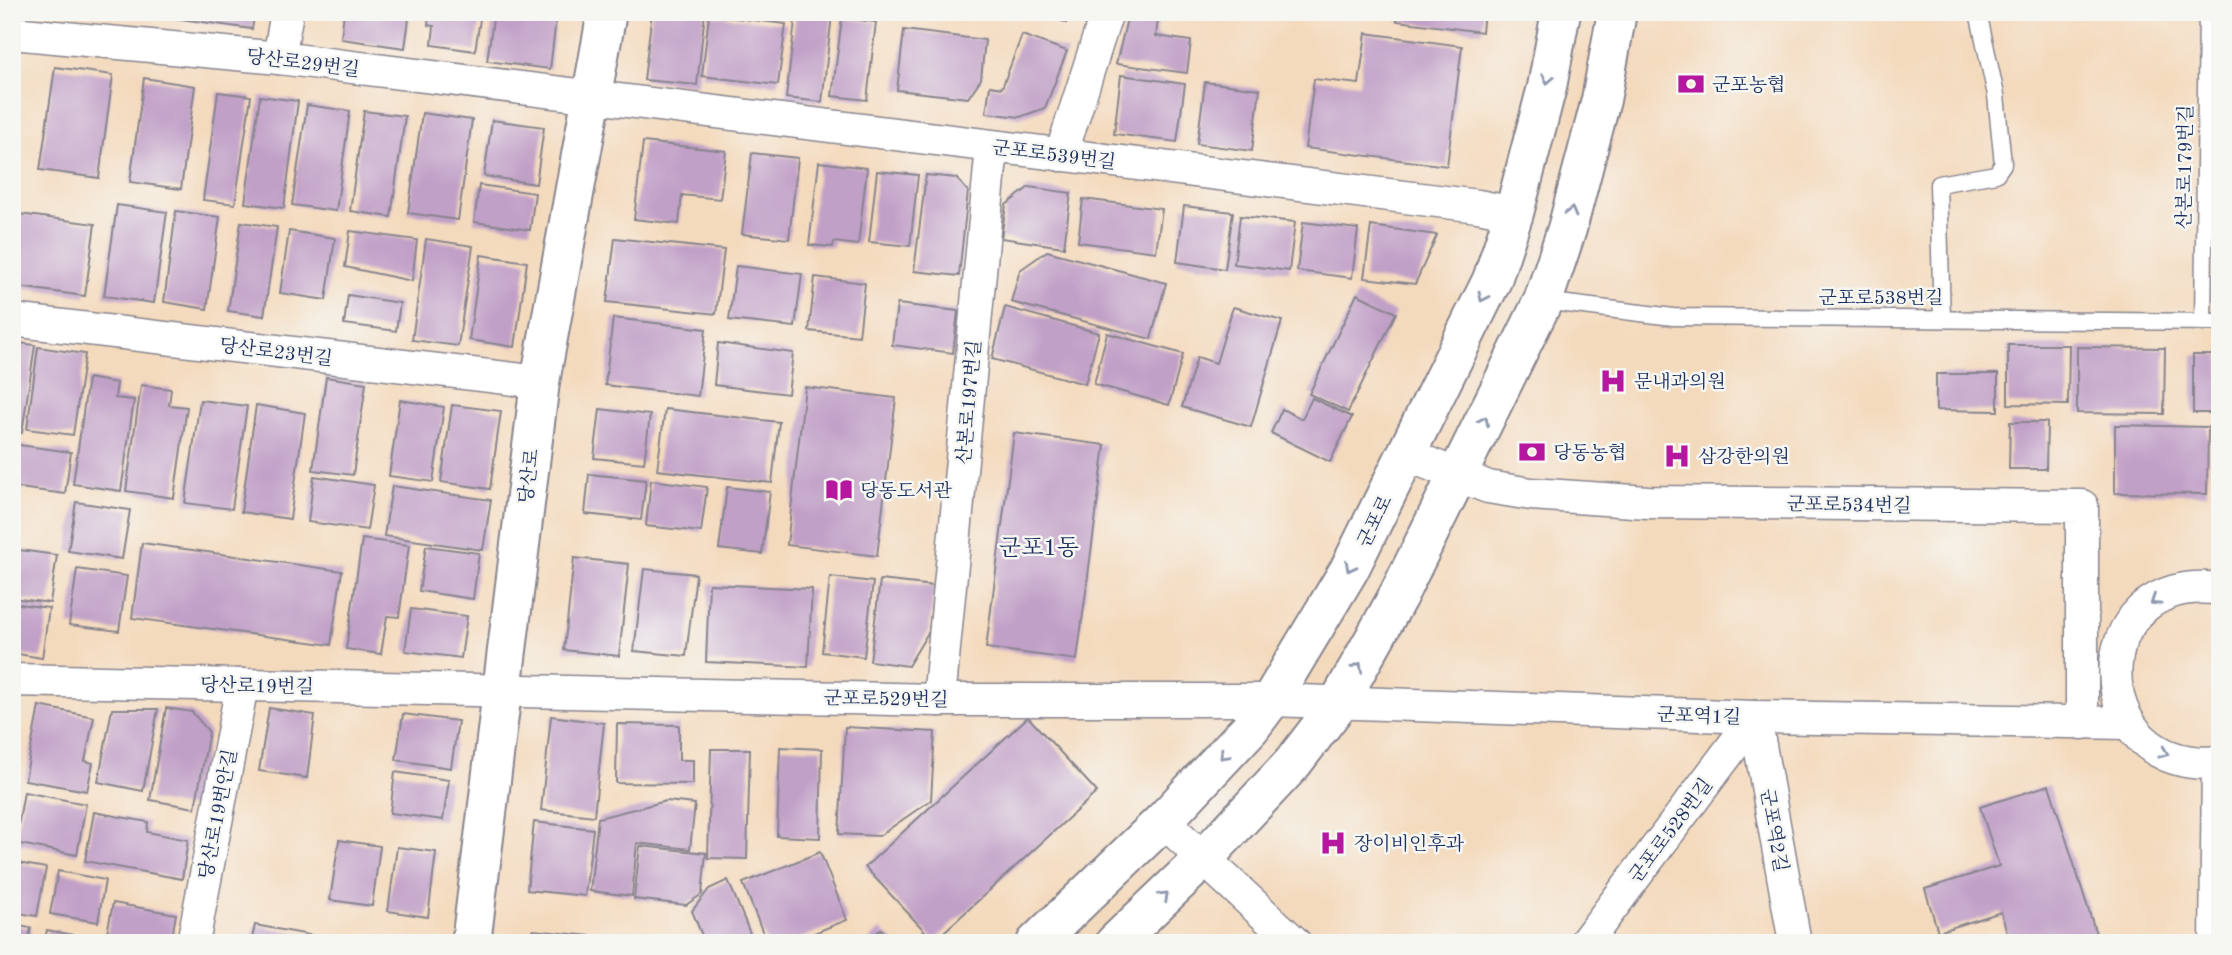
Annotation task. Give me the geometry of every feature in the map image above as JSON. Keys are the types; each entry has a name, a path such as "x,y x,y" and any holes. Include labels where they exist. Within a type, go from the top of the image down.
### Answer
{"main road":[{"name":"당산로","path":"471,943 540,382 594,97 607,12"},
{"name":"군포로","path":"1036,943 1163,821 1271,700 1349,570 1492,280 1514,213 1547,87 1561,12"},
{"path":"1115,943 1204,858 1292,764 1338,704 1398,596 1543,301 1567,229 1601,100 1617,12"}],"street":[{"path":"279,58 287,12"},
{"path":"1061,155 1107,12"},
{"name":"당산로29번길","path":"12,33 279,58 594,97"},
{"name":"군포로539번길","path":"594,97 1514,213"},
{"name":"산본로197번길","path":"939,699 992,147"},
{"name":"당산로23번길","path":"12,320 540,382"},
{"name":"군포로534번길","path":"1407,455 1488,487 1531,494 1648,502 2082,506 2082,723"},
{"path":"2216,943 2219,762 2188,763 2149,746 2127,723 2113,683 2115,656 2127,627 2148,605 2167,593 2197,586 2220,589"},
{"name":"당산로19번길","path":"12,680 501,690"},
{"name":"당산로19번안길","path":"193,943 242,685"},
{"name":"군포로529번길","path":"501,690 939,699 1271,700"},
{"name":"군포역1길","path":"1271,700 1755,717 2127,723"},
{"name":"군포로528번길","path":"1584,943 1755,717"},
{"name":"군포역2길","path":"1755,717 1795,943"},
{"path":"1163,821 1295,943"}],"lane":[{"path":"1942,318 1938,184 1996,174 2003,164 1996,95 1979,12"},
{"name":"산본로179번길","path":"2207,12 2211,322"},
{"name":"군포로538번길","path":"1543,301 1673,317 2211,322"}],"building":[{"path":"161,12 255,12 252,29 160,16"},
{"path":"344,12 410,12 405,48 341,39"},
{"path":"429,12 481,13 475,51 432,45 434,26 428,25"},
{"path":"494,12 556,20 550,69 487,61"},
{"path":"652,12 705,12 697,85 644,80"},
{"path":"796,12 832,15 822,102 786,98"},
{"path":"1043,12 1071,12 1066,23"},
{"path":"1398,12 1484,12 1482,32 1397,21"},
{"path":"709,15 786,24 778,85 702,76"},
{"path":"1128,15 1158,19 1156,36 1191,41 1187,73 1116,64"},
{"path":"842,18 876,22 867,100 832,96"},
{"path":"904,30 985,40 981,79 968,98 897,90"},
{"path":"1366,33 1462,46 1447,166 1305,148 1314,79 1359,84"},
{"path":"1022,35 1067,51 1045,108 1020,117 986,113 990,86 1002,88"},
{"path":"55,67 113,75 99,178 40,170"},
{"path":"1121,75 1185,84 1177,142 1114,134"},
{"path":"144,78 195,86 181,189 130,182"},
{"path":"1205,82 1260,89 1252,151 1197,144"},
{"path":"218,92 251,96 235,204 203,200"},
{"path":"260,96 298,101 284,208 245,203"},
{"path":"307,105 350,111 336,211 292,205"},
{"path":"2209,109 2220,109 2220,199 2208,199"},
{"path":"364,111 405,116 391,217 350,211"},
{"path":"422,113 472,120 458,220 408,213"},
{"path":"492,120 544,127 536,184 484,176"},
{"path":"643,142 726,151 720,199 682,195 679,224 634,219"},
{"path":"752,153 798,158 789,239 742,234"},
{"path":"819,162 867,168 858,245 834,242 833,247 809,245"},
{"path":"877,171 918,175 910,246 869,242"},
{"path":"926,175 956,178 968,191 959,276 914,271"},
{"path":"479,185 535,193 530,230 474,222"},
{"path":"1029,187 1071,193 1064,247 1001,238 1006,205"},
{"path":"1083,199 1162,209 1156,252 1078,242"},
{"path":"117,205 167,212 154,303 104,296"},
{"path":"1184,206 1233,212 1225,269 1177,262"},
{"path":"176,211 220,217 207,309 164,302"},
{"path":"12,213 95,224 85,296 19,287 12,279"},
{"path":"1240,216 1295,222 1289,271 1234,264"},
{"path":"241,222 277,227 264,316 228,311"},
{"path":"1303,222 1358,229 1352,278 1297,271"},
{"path":"1371,226 1437,235 1415,284 1364,278"},
{"path":"289,231 335,238 326,300 280,293"},
{"path":"350,231 417,240 412,281 345,267"},
{"path":"615,238 724,250 716,314 607,302"},
{"path":"426,239 473,246 458,346 412,340"},
{"path":"1047,251 1166,283 1151,339 1011,302 1020,270"},
{"path":"481,255 527,262 515,347 469,340"},
{"path":"736,266 802,274 795,327 729,320"},
{"path":"815,277 865,283 859,336 809,331"},
{"path":"1357,294 1396,313 1348,412 1309,394"},
{"path":"348,295 400,303 396,331 344,324"},
{"path":"897,304 958,311 953,353 892,345"},
{"path":"1005,307 1099,333 1085,384 992,359"},
{"path":"1233,307 1282,321 1251,427 1182,407 1197,357 1216,363"},
{"path":"613,318 706,329 698,396 605,385"},
{"path":"1107,333 1183,354 1169,405 1094,384"},
{"path":"12,342 35,345 22,433 12,431"},
{"path":"718,343 793,353 788,394 714,385"},
{"path":"2008,345 2069,345 2068,405 2008,404"},
{"path":"38,347 85,354 73,435 27,429"},
{"path":"2077,347 2165,348 2164,414 2077,413"},
{"path":"2193,355 2220,355 2220,413 2193,413"},
{"path":"1936,374 1998,374 1998,411 1936,410"},
{"path":"326,377 366,383 353,475 313,470"},
{"path":"88,378 117,383 115,398 134,400 121,491 73,484"},
{"path":"141,385 171,389 169,405 187,407 174,498 126,491"},
{"path":"805,387 896,398 877,556 787,545"},
{"path":"1312,398 1352,417 1330,462 1271,433 1282,409 1302,419"},
{"path":"200,400 247,406 232,509 185,503"},
{"path":"400,400 444,407 433,482 389,476"},
{"path":"256,405 305,413 290,519 241,512"},
{"path":"452,405 501,411 490,489 441,482"},
{"path":"600,409 650,415 644,463 594,458"},
{"path":"665,409 779,422 772,483 657,470"},
{"path":"2010,422 2047,422 2046,469 2009,469"},
{"path":"2115,425 2208,427 2207,494 2115,493"},
{"path":"1014,433 1105,445 1077,660 986,648"},
{"path":"12,444 71,452 65,494 12,487"},
{"path":"589,474 646,480 641,520 585,514"},
{"path":"314,476 374,485 367,530 308,522"},
{"path":"651,480 707,487 701,532 646,526"},
{"path":"392,486 491,500 483,550 384,536"},
{"path":"727,487 770,492 762,554 719,549"},
{"path":"76,502 130,510 122,559 68,551"},
{"path":"362,539 409,545 399,617 387,616 381,654 346,649"},
{"path":"142,543 342,571 331,645 132,618"},
{"path":"426,546 479,553 473,599 419,591"},
{"path":"12,549 57,555 50,603 12,598"},
{"path":"574,558 629,564 619,656 564,650"},
{"path":"77,569 127,576 119,631 69,625"},
{"path":"644,569 696,574 686,656 634,651"},
{"path":"830,577 873,582 864,657 822,652"},
{"path":"880,580 934,586 929,631 908,666 870,661"},
{"path":"709,584 812,589 808,667 706,662"},
{"path":"12,603 49,608 42,658 12,653"},
{"path":"411,609 467,616 461,658 405,651"},
{"path":"12,704 19,704 14,735 12,734"},
{"path":"39,706 94,717 85,761 93,763 87,791 25,780"},
{"path":"166,708 192,712 209,732 195,808 150,800"},
{"path":"269,708 315,715 307,778 259,771"},
{"path":"112,709 158,709 143,791 98,782"},
{"path":"403,714 458,721 451,768 396,760"},
{"path":"551,716 604,723 594,816 541,810"},
{"path":"1028,717 1097,792 934,941 865,867"},
{"path":"617,724 679,725 679,760 693,760 693,784 616,783"},
{"path":"845,727 935,732 931,800 879,836 839,834"},
{"path":"780,747 822,749 820,838 777,836"},
{"path":"711,749 750,749 747,859 708,858"},
{"path":"395,772 449,780 443,820 390,813"},
{"path":"2049,785 2099,943 2010,943 2001,912 1938,932 1925,889 1999,866 1980,807"},
{"path":"24,792 86,804 77,855 15,843"},
{"path":"666,801 695,804 690,849 637,843 632,896 590,891 598,818"},
{"path":"94,812 148,822 147,832 188,840 182,879 85,861"},
{"path":"534,822 593,829 585,896 527,890"},
{"path":"339,840 380,846 372,906 330,900"},
{"path":"640,846 706,853 702,894 686,905 634,899"},
{"path":"397,847 436,852 428,917 388,911"},
{"path":"820,852 847,920 789,943 767,943 743,883"},
{"path":"12,862 46,868 37,916 12,912"},
{"path":"58,871 105,880 98,922 50,914"},
{"path":"728,880 754,943 705,943 692,911 709,889"},
{"path":"113,903 176,914 171,943 105,943"},
{"path":"12,925 31,928 28,943 12,943"},
{"path":"255,925 342,941 342,943 251,943"},
{"path":"881,929 895,943 866,943"},
{"path":"47,930 94,939 93,943 44,943"},
{"path":"533,930 599,937 598,943 532,943"}],"place":[{"name":"군포농협","path":"1691,84"},
{"name":"문내과의원","path":"1613,381"},
{"name":"당동농협","path":"1532,452"},
{"name":"삼강한의원","path":"1677,456"},
{"name":"당동도서관","path":"839,490"},
{"name":"장이비인후과","path":"1333,843"}],"district":[{"name":"군포1동","path":"1039,547"}]}
